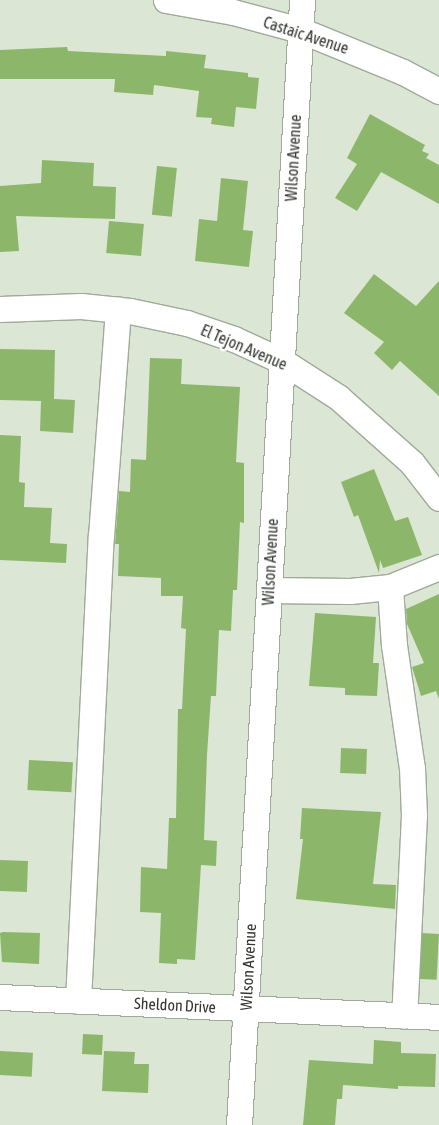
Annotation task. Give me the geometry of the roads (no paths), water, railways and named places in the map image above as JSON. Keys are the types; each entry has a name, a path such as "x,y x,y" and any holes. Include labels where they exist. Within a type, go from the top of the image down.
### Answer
{"street":[{"name":"Castaic Avenue","path":"166,0 233,12 300,30 403,72 439,91"},
{"name":"Wilson Avenue","path":"239,1125 302,0"},
{"name":"El Tejon Avenue","path":"0,309 81,306 118,310 187,323 234,339 282,361 338,396 376,428 412,463 439,498"},
{"path":"78,1001 107,432 118,310"},
{"path":"269,590 350,591 390,587 439,566"},
{"path":"390,587 394,646 412,768 414,815 404,1016"},
{"name":"Sheldon Drive","path":"0,997 439,1017"}]}
